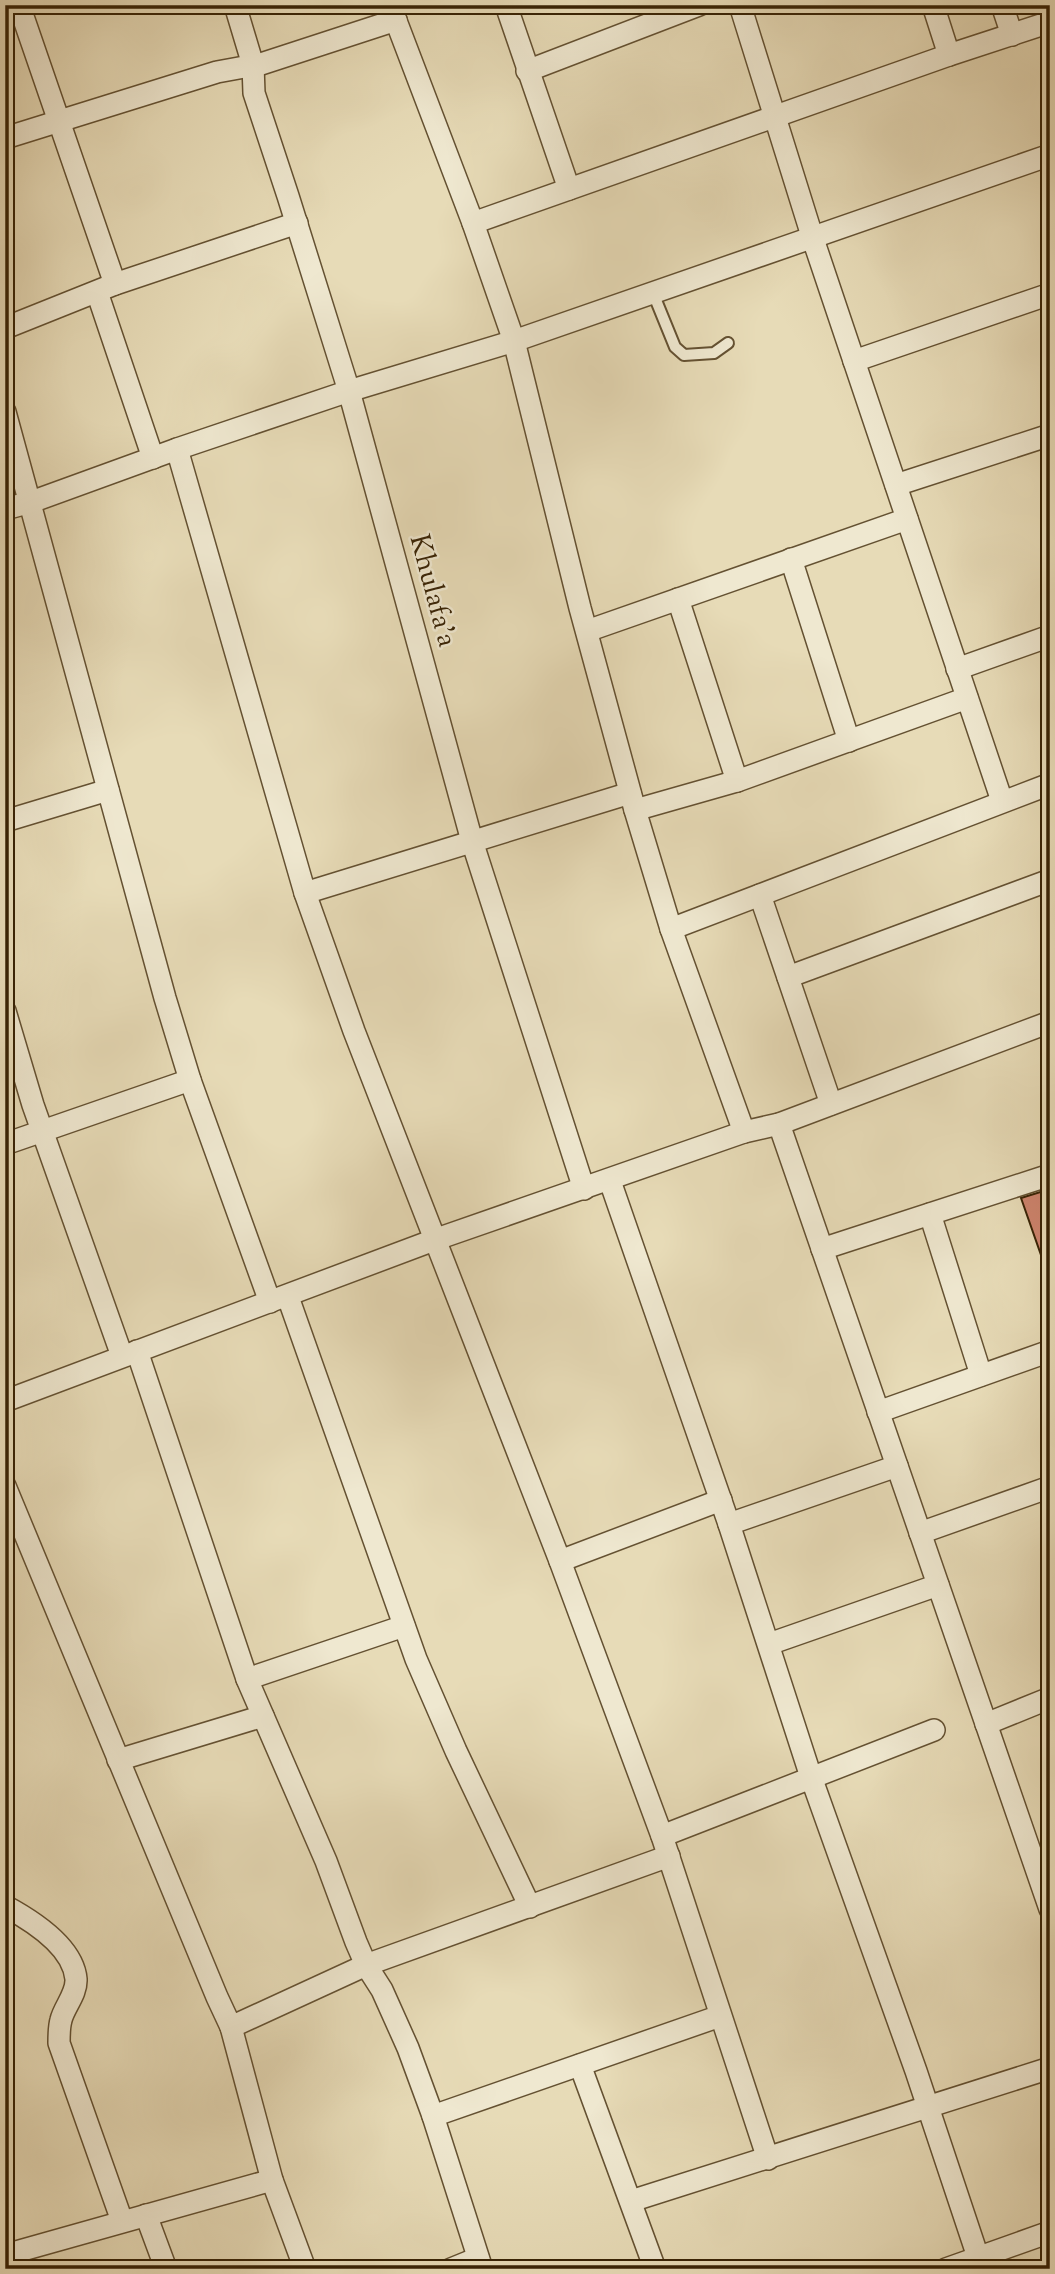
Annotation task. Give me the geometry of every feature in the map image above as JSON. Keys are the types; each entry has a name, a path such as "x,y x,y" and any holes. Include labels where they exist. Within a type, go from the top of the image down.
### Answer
{"street":[{"path":"19,5 58,122 153,458"},
{"name":"Khulafa'a","path":"235,5 253,65 254,93 349,391 472,841 584,1189"},
{"path":"506,5 569,189"},
{"path":"527,71 699,5"},
{"path":"740,5 813,239 1002,801"},
{"path":"933,5 949,55"},
{"path":"1002,5 1012,35"},
{"path":"5,138 217,72 253,65 393,13 473,223 514,341 633,802 671,929 744,1132"},
{"path":"473,223 1050,22"},
{"path":"5,509 349,391 514,341 1050,155"},
{"path":"5,328 106,288 297,223"},
{"path":"854,361 1050,295"},
{"path":"5,412 164,998 190,1080 279,1299 416,1658 456,1751 530,1907"},
{"path":"896,485 1050,435"},
{"path":"177,449 305,893 354,1031 560,1562 665,1846 768,2159"},
{"path":"587,631 907,519"},
{"path":"791,559 849,741"},
{"path":"678,599 737,781"},
{"path":"957,669 1050,636"},
{"path":"305,893 472,841 633,802 737,781 967,698"},
{"path":"671,929 1002,801 1048,789"},
{"path":"5,821 108,790"},
{"path":"788,977 1050,880"},
{"path":"760,895 831,1104"},
{"path":"5,1011 43,1132 130,1354 247,1679 326,1861 366,1965 395,2016 433,2116 480,2263 451,2269"},
{"path":"5,1401 434,1240 610,1181 744,1132 779,1124 1050,1022"},
{"path":"5,1144 190,1080"},
{"path":"779,1124 986,1724 1044,1876 1050,1909"},
{"path":"822,1249 1050,1175"},
{"path":"610,1181 729,1524 811,1777 928,2106 980,2263"},
{"path":"930,1214 981,1375"},
{"path":"878,1412 1050,1351"},
{"path":"729,1524 897,1466"},
{"path":"5,1486 216,1997 231,2027 272,2180 305,2269"},
{"path":"920,1533 1048,1494"},
{"path":"560,1562 720,1500"},
{"path":"769,1644 938,1585"},
{"path":"247,1679 404,1626"},
{"path":"986,1724 1050,1698"},
{"path":"118,1760 263,1716"},
{"path":"231,2027 366,1965 530,1907 811,1777 934,1730"},
{"path":"5,1906 37,1924 67,1956 76,1980 69,2004 61,2018 59,2042 122,2221"},
{"path":"433,2116 720,2016"},
{"path":"580,2065 655,2269"},
{"path":"631,2202 1050,2068"},
{"path":"5,2255 272,2180"},
{"path":"146,2214 166,2269"},
{"path":"946,2269 980,2263 1050,2232"}],"lane":[{"path":"653,293 675,347 684,355 714,353 728,343"}],"building":[{"path":"1050,1189 1050,1275 1048,1275 1021,1198"}]}
